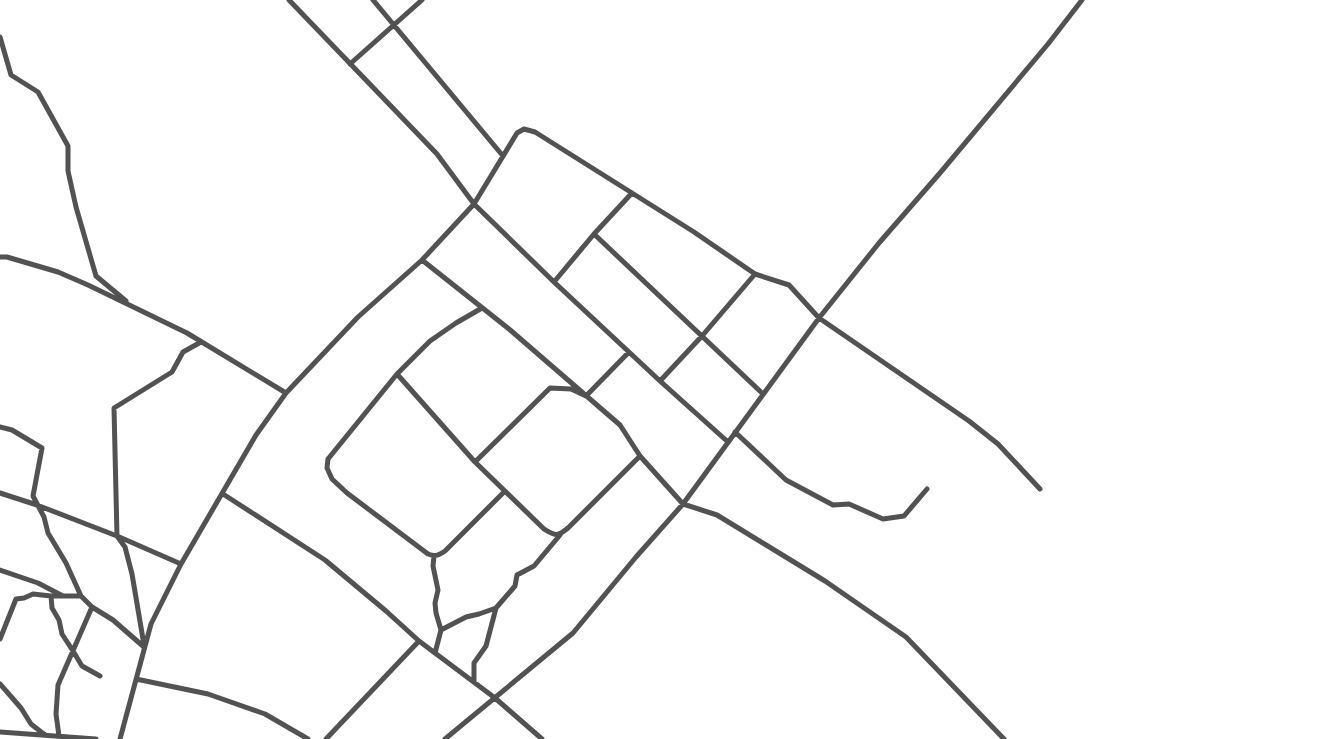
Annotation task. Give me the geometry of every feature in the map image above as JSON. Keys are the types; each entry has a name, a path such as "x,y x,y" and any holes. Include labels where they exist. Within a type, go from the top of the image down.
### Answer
{"street":[{"path":"289,0 437,154 474,204 554,282 728,442"},
{"path":"373,0 503,156"},
{"path":"350,64 422,0"},
{"path":"444,739 573,633 683,504 819,318 879,243 1035,59 1082,0"},
{"path":"0,37 11,75 38,92 68,146 68,171 76,207 96,276 132,306"},
{"path":"120,739 151,624 181,564 256,435 286,393 358,317 422,260 474,204 518,133 524,129 529,130 632,193 694,232 755,274 789,285 819,318 969,421 998,444 1040,489"},
{"path":"554,282 594,234 632,193"},
{"path":"594,234 762,394"},
{"path":"0,257 7,257 58,272 88,285 187,333 286,393"},
{"path":"422,260 620,424 640,456 683,504 717,515 738,527 825,581 906,637 1004,739"},
{"path":"660,381 702,336 755,274"},
{"path":"482,308 430,341 396,374 328,459 327,468 332,479 347,493 428,554 434,556 440,555 445,551 505,491"},
{"path":"145,648 132,574 125,548 116,536 114,408 172,372 183,352 201,342"},
{"path":"586,396 629,352"},
{"path":"396,374 475,462 544,529 554,535 560,535"},
{"path":"475,462 550,388 571,389 586,396"},
{"path":"0,427 12,430 42,448 33,496 44,517 48,533 66,563 81,596 92,607 113,620 145,648"},
{"path":"735,432 786,480 833,505 849,504 883,518 904,516 927,489"},
{"path":"474,682 474,663 486,646 496,608 515,586 517,576 534,566 560,535 640,456"},
{"path":"0,493 116,536 181,564"},
{"path":"223,494 325,560 419,641 495,698 542,739"},
{"path":"434,556 433,566 438,590 435,603 441,630 435,653"},
{"path":"0,570 38,583 63,596"},
{"path":"0,639 16,599 33,594 81,596"},
{"path":"51,596 52,608 59,620 62,634 73,652 82,666 100,676"},
{"path":"59,736 56,714 58,685 92,607"},
{"path":"441,630 466,617 496,608"},
{"path":"326,739 419,641"},
{"path":"136,679 208,694 265,714 308,739"},
{"path":"0,684 21,708 31,724 45,736"},
{"path":"0,732 96,739"}]}
